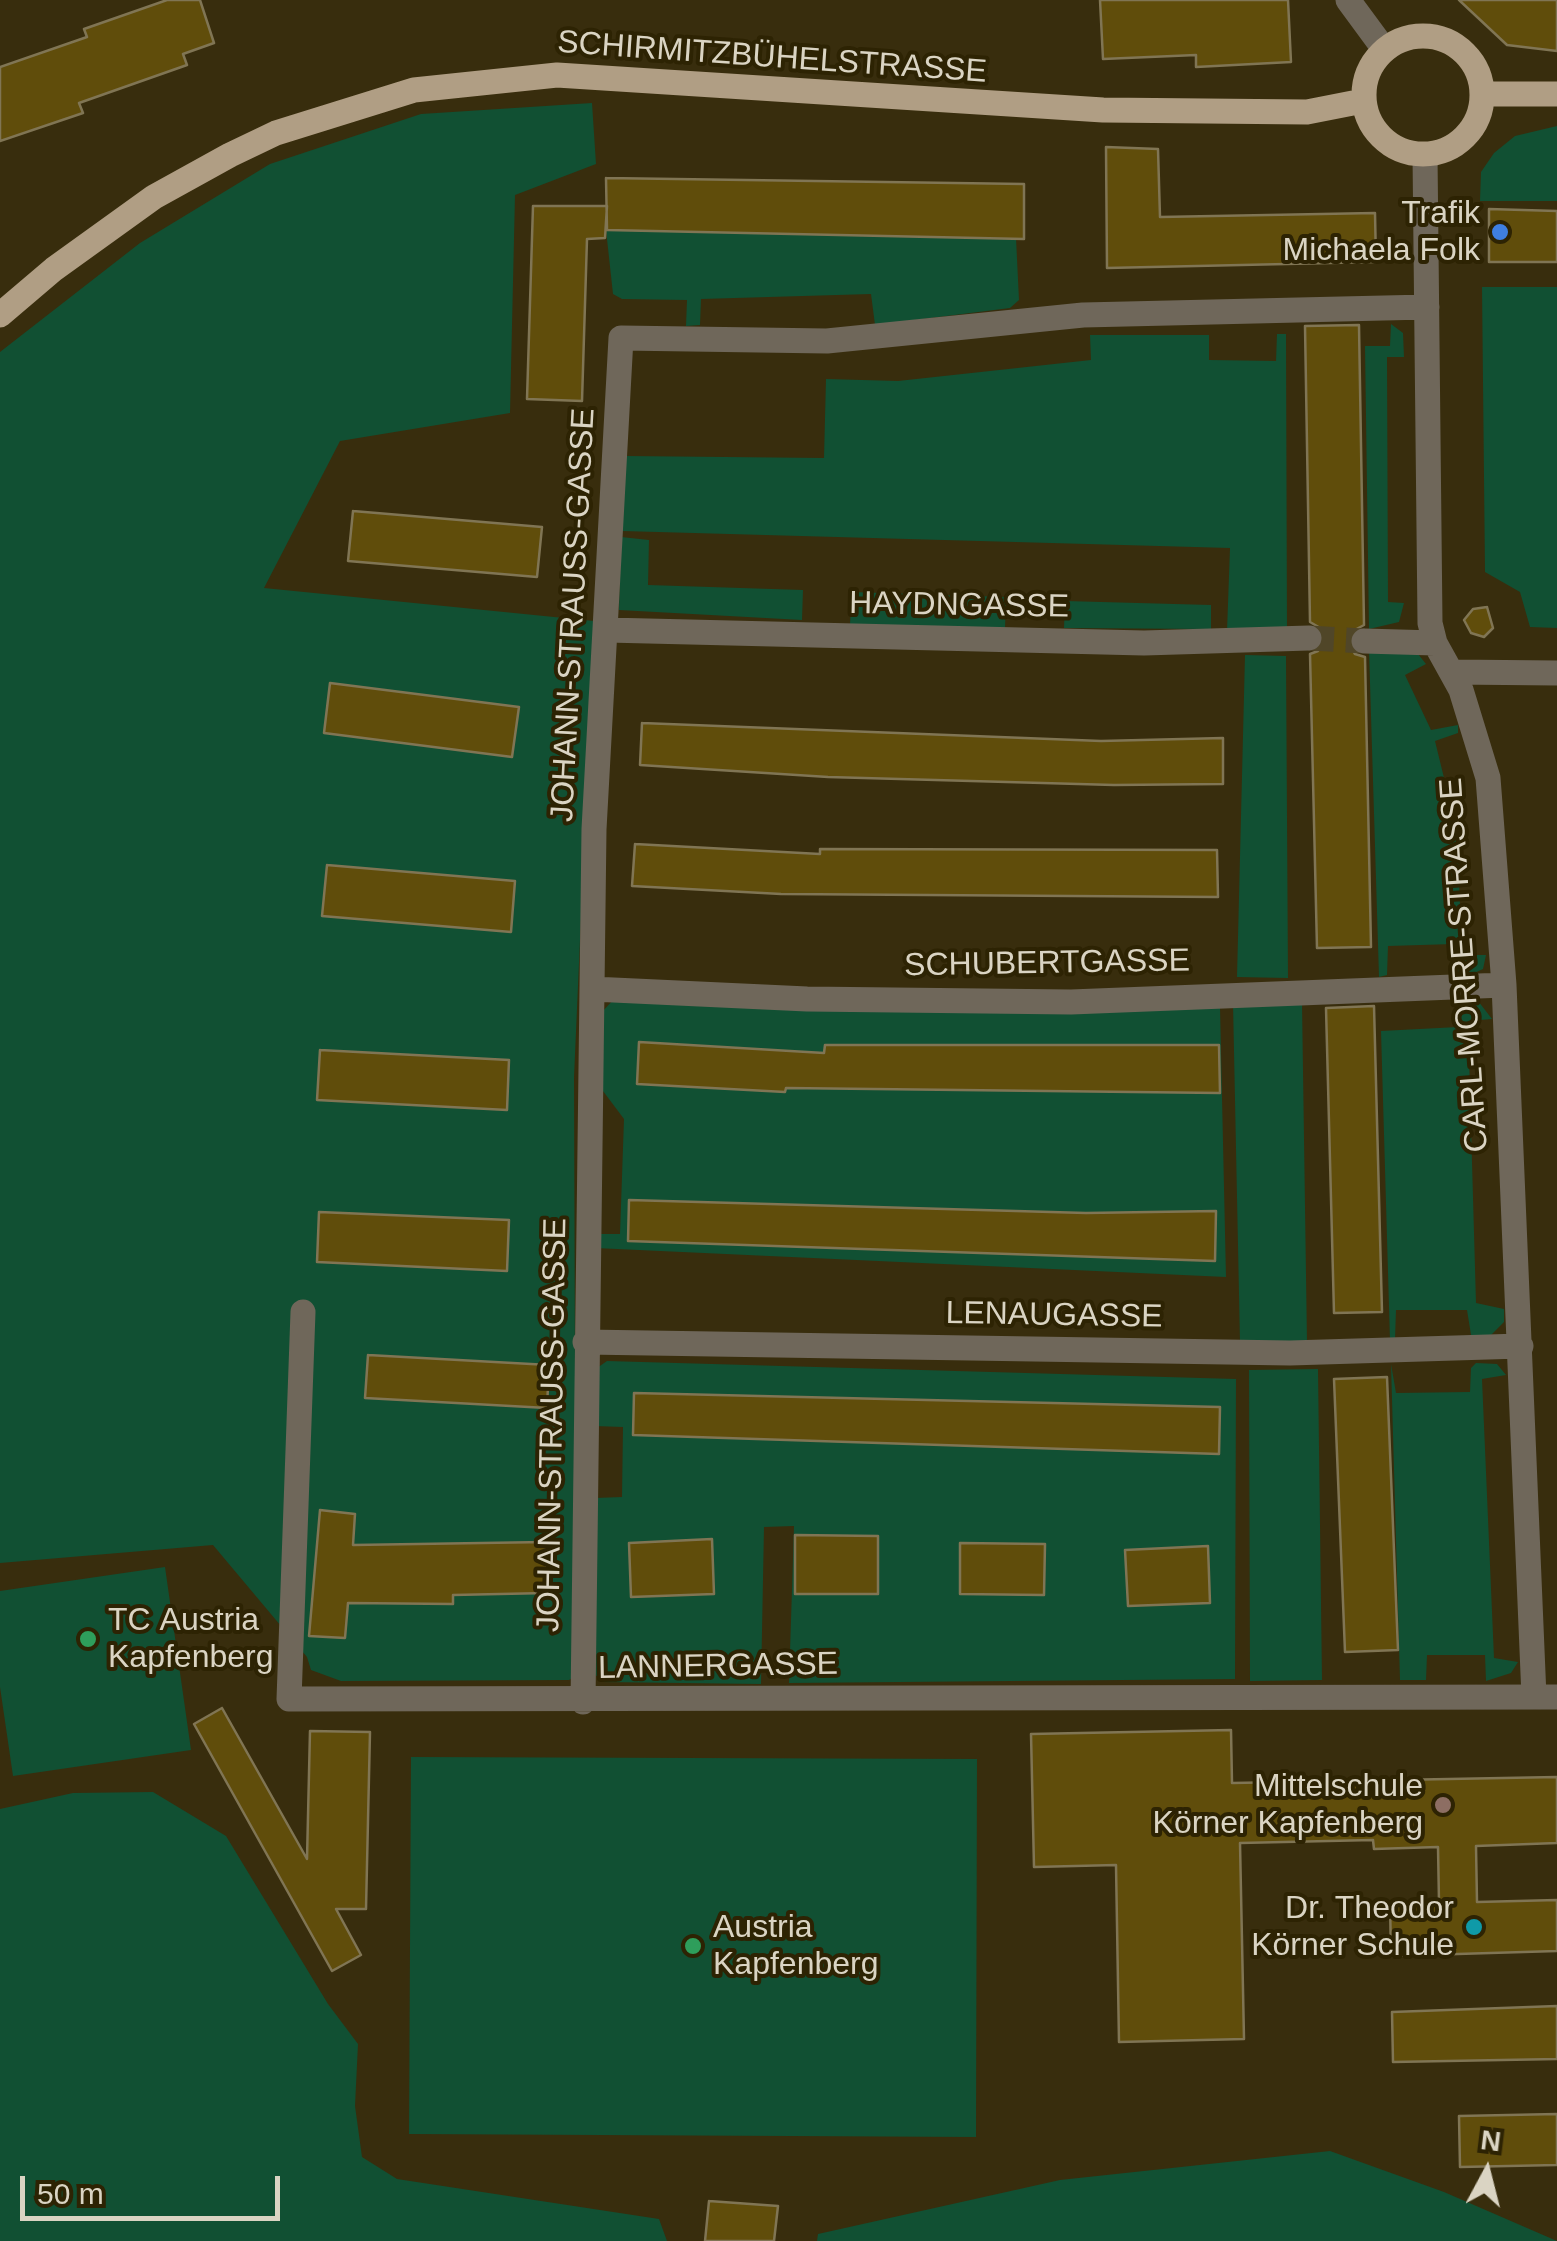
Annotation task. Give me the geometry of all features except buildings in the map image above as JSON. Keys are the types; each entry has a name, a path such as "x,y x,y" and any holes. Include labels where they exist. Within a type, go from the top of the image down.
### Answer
{"main road":[{"path":"1420,35 1456,45 1470,58 1483,94 1480,113 1460,142 1425,154 1391,145 1368,118 1364,101 1372,64 1384,49 1420,35"},
{"name":"SCHIRMITZBÜHELSTRASSE","path":"0,315 54,269 154,197 230,154 276,133 414,90 557,75 1104,110 1307,112 1364,101"},
{"path":"1483,94 1557,94"}],"street":[{"path":"1348,0 1384,49"},
{"name":"CARL-MORRE-STRASSE","path":"1425,154 1430,623 1435,642 1452,672 1488,778 1546,1697"},
{"name":"JOHANN-STRAUSS-GASSE","path":"583,1702 594,830 621,338 827,341 1084,315 1427,308"},
{"name":"HAYDNGASSE","path":"607,630 1144,643 1306,639"},
{"path":"1364,641 1435,642"},
{"path":"1452,672 1557,673"},
{"name":"SCHUBERTGASSE","path":"592,989 807,999 1072,1002 1504,985"},
{"name":"LANNERGASSE","path":"303,1312 289,1699 583,1702 1546,1697"},
{"name":"LENAUGASSE","path":"585,1342 1290,1353 1521,1346"}],"green space":[{"path":"592,103 596,164 515,195 510,413 340,441 264,588 594,621 574,1077 576,1676 569,1680 341,1681 311,1670 307,1657 213,1545 0,1563 0,352 140,243 270,164 421,114","holes":["368,1355 549,1365 547,1407","546,1542 547,1593 462,1544"]},
{"path":"1557,126 1557,201 1480,201 1481,172 1494,153 1515,136"},
{"path":"606,230 1016,238 1019,300 1010,308 875,325 871,294 701,299 700,325 686,326 687,300 622,299 613,294"},
{"path":"1482,287 1557,287 1557,628 1530,627 1520,592 1485,572"},
{"path":"1391,324 1403,333 1404,357 1387,357 1388,602 1404,603 1399,622 1369,629 1365,346 1390,346"},
{"path":"1277,334 1286,334 1287,631 1227,631 1230,548 622,531 625,456 824,458 826,379 898,381 1091,360 1090,335 1209,335 1209,360 1276,361"},
{"path":"621,537 649,540 648,585 803,590 802,620 619,610"},
{"path":"852,592 1006,597 1005,629 850,624"},
{"path":"1065,601 1211,605 1211,629 1064,628"},
{"path":"1369,650 1418,654 1426,664 1405,675 1431,730 1458,725 1458,733 1435,741 1457,831 1462,955 1486,955 1483,969 1472,974 1455,978 1454,944 1388,946 1387,975 1379,977"},
{"path":"1245,655 1286,656 1288,978 1237,977"},
{"path":"616,997 1220,1007 1226,1277 595,1248 595,1234 620,1234 624,1119 597,1083 601,1013"},
{"path":"1461,997 1475,997 1492,1019 1468,1021 1476,1303 1504,1309 1504,1322 1491,1335 1472,1341 1467,1310 1396,1310 1395,1340 1390,1341 1381,1031 1458,1027"},
{"path":"1302,1002 1307,1342 1240,1343 1233,1003"},
{"path":"607,1361 1236,1379 1235,1679 789,1683 794,1526 764,1527 761,1684 602,1682 593,1672 595,1498 622,1497 623,1427 594,1426 597,1368"},
{"path":"1476,1363 1497,1364 1506,1375 1482,1379 1494,1658 1518,1662 1511,1673 1486,1681 1485,1655 1427,1655 1426,1680 1400,1680 1391,1364 1396,1393 1470,1392 1471,1368"},
{"path":"1318,1369 1322,1680 1250,1681 1249,1370"},
{"name":"TC Austria Kapfenberg","path":"165,1567 191,1750 13,1776 0,1687 0,1591"},
{"name":"Austria Kapfenberg","path":"411,1757 977,1759 976,2137 409,2134"},
{"path":"153,1792 226,1836 328,2004 358,2044 355,2106 362,2157 397,2179 659,2219 667,2241 0,2241 0,1809 73,1793"},
{"path":"1330,2151 1444,2192 1557,2241 817,2241 818,2234 1060,2180"}],"tunnel":[{"path":"1309,638 1364,641"}],"place":[{"name":"Trafik Michaela Folk","path":"1500,232"},
{"name":"TC Austria Kapfenberg","path":"88,1639"},
{"name":"Mittelschule Körner Kapfenberg","path":"1443,1805"},
{"name":"Dr. Theodor Körner Schule","path":"1474,1927"},
{"name":"Austria Kapfenberg","path":"693,1946"}]}
